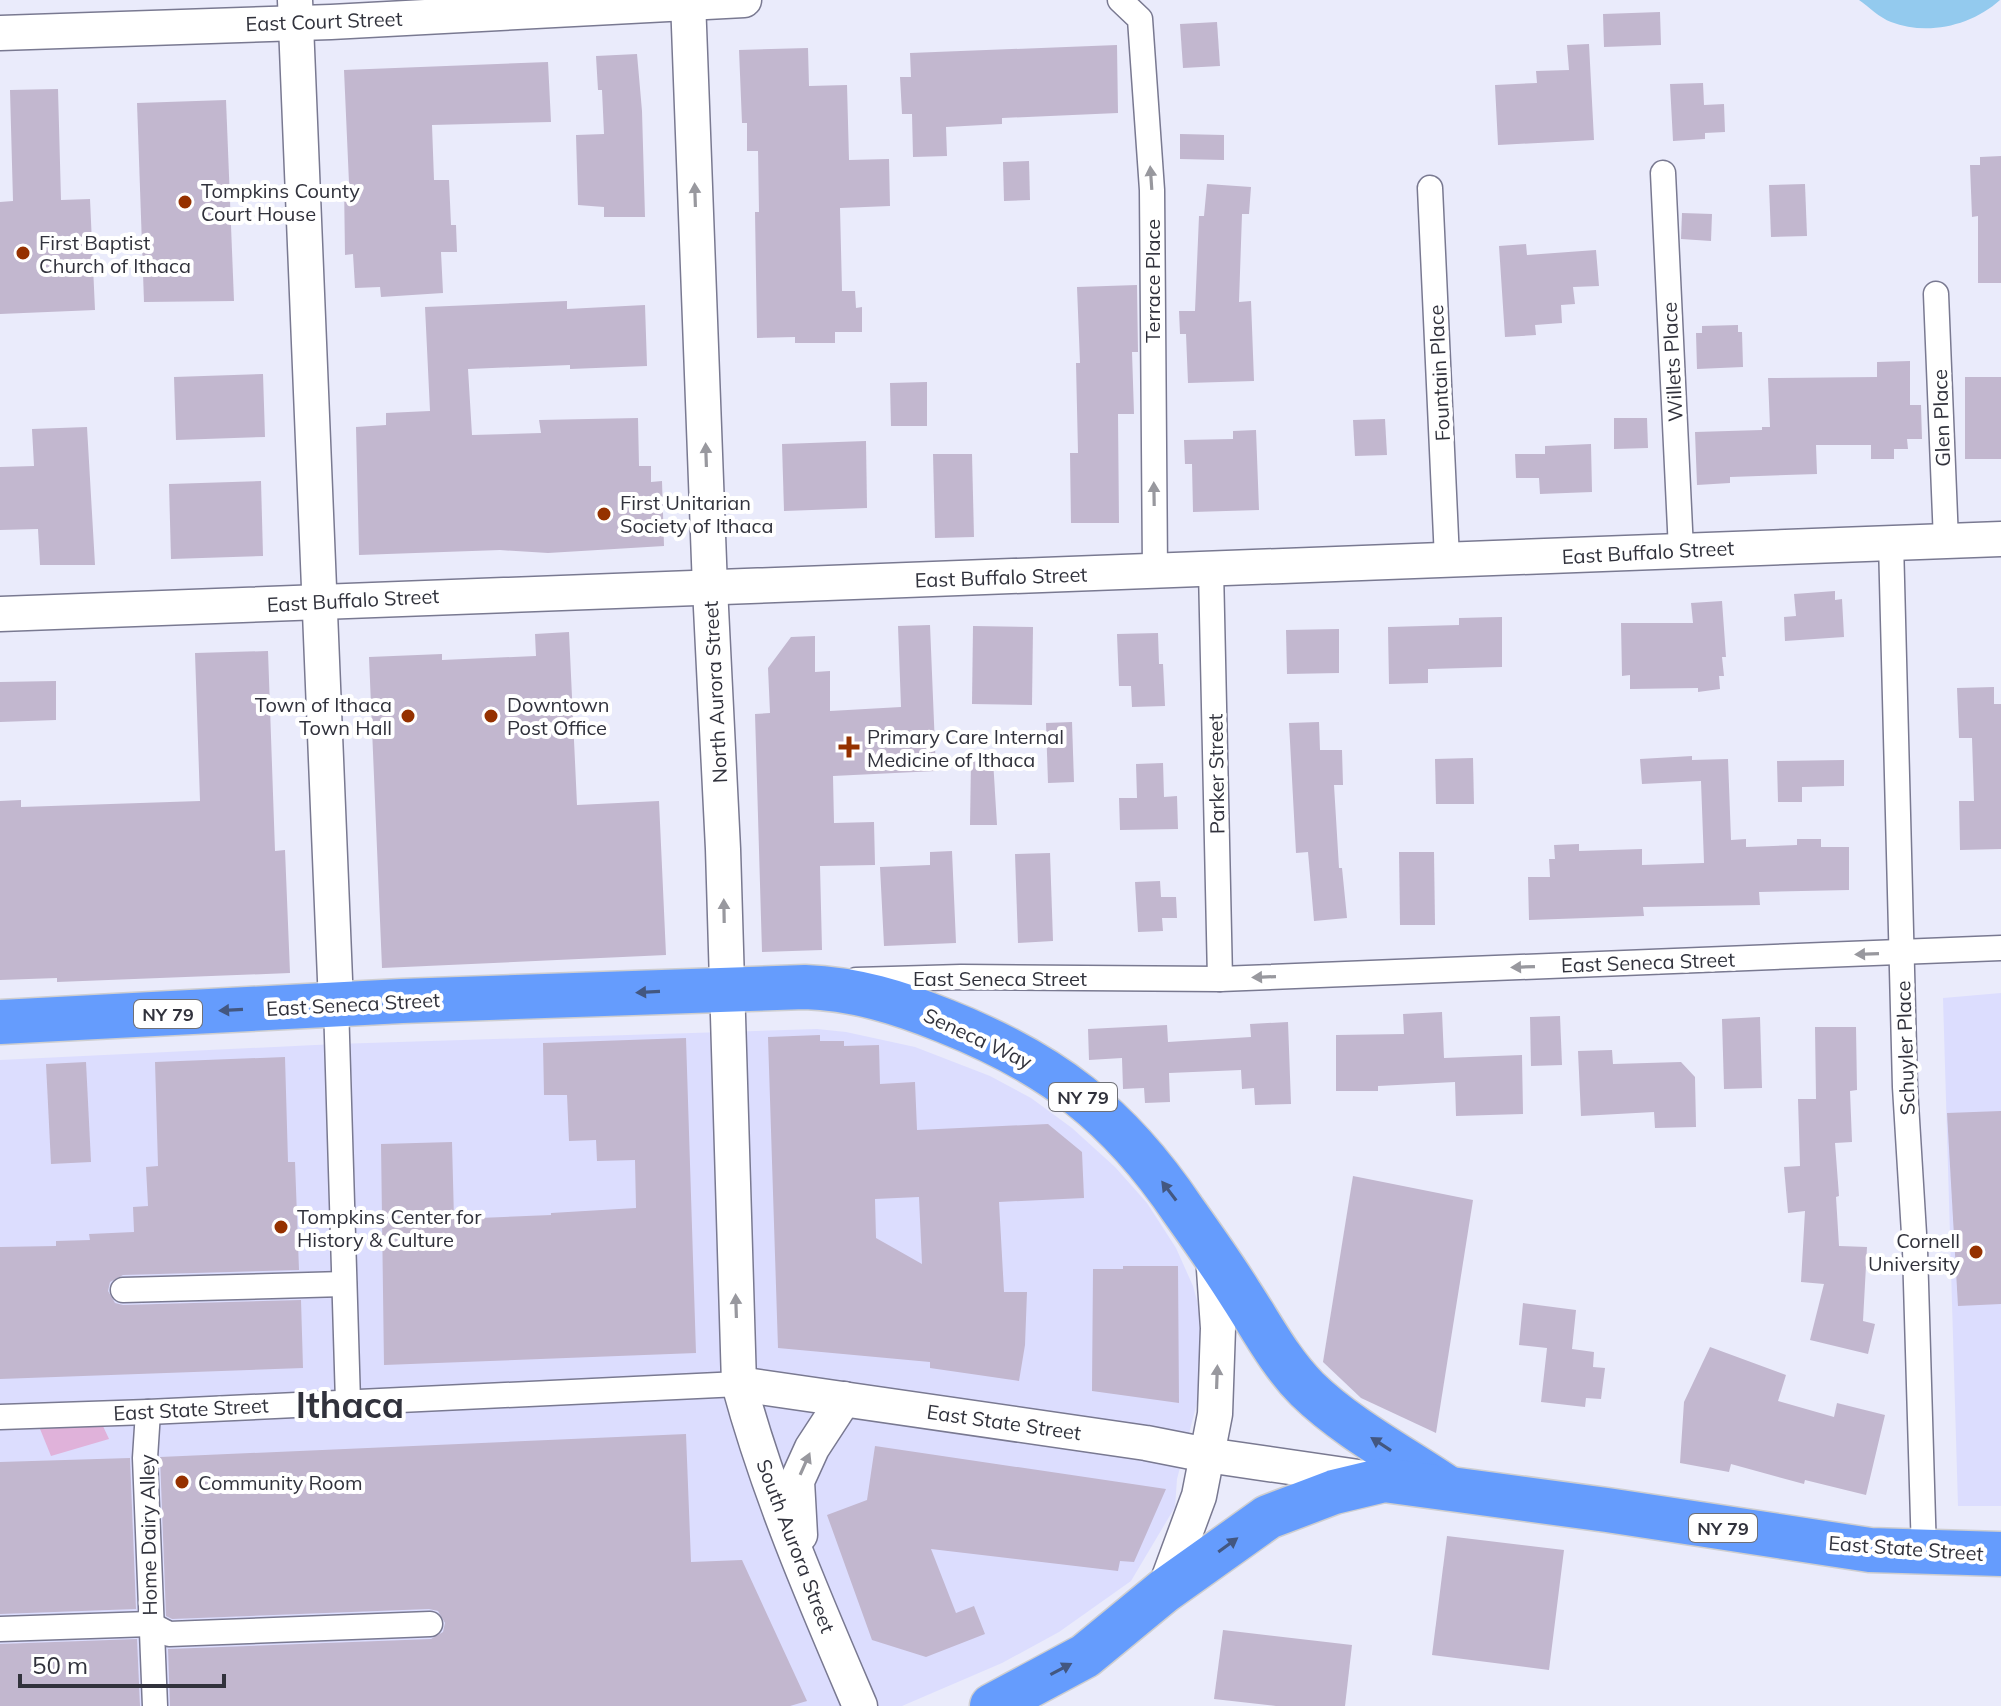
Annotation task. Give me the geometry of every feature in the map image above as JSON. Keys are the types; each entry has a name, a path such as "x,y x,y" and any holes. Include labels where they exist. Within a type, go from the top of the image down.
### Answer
{"highway":[{"name":"East Seneca Street","path":"0,1022 336,1004 805,987"},
{"name":"Seneca Way","path":"805,987 840,988 901,1003 979,1034 1057,1077 1116,1126 1147,1161 1274,1348 1306,1388 1353,1426 1446,1487"},
{"name":"East State Street","path":"1384,1480 1870,1550 2001,1554"},
{"name":"NY 79","path":"992,1706 1085,1656 1164,1591 1268,1517 1334,1492 1384,1480"}],"street":[{"name":"East Court Street","path":"0,33 295,11 744,0"},
{"name":"Terrace Place","path":"1120,0 1140,19 1152,190 1155,572"},
{"name":"North Aurora Street","path":"688,2 723,849 739,1384"},
{"path":"295,11 336,1004 348,1402"},
{"name":"Willets Place","path":"1663,173 1681,550"},
{"name":"Fountain Place","path":"1430,188 1447,559"},
{"name":"Glen Place","path":"1936,294 1946,541"},
{"name":"East Buffalo Street","path":"0,614 2001,539"},
{"name":"Schuyler Place","path":"1891,542 1905,1087 1916,1265 1924,1553"},
{"name":"Parker Street","path":"1211,569 1220,979"},
{"name":"East Seneca Street","path":"805,987 863,979 1220,979 2001,948"},
{"path":"1164,1591 1199,1496 1215,1414 1218,1328 1213,1255"},
{"path":"123,1290 344,1284"},
{"name":"East State Street","path":"0,1417 739,1384 1384,1480"},
{"name":"South Aurora Street","path":"739,1384 752,1434 801,1568 856,1696"},
{"path":"801,1568 797,1481 812,1448 844,1399"},
{"name":"Home Dairy Alley","path":"148,1412 145,1458 155,1706"},
{"path":"0,1629 150,1624 169,1634 430,1624"}],"shaded area":[{"path":"1859,0 2000,0 1962,22 1919,28 1887,20"},
{"name":"Cornell University","path":"2001,993 2001,1506 1958,1506 1943,998"},
{"path":"817,1029 915,1047 990,1076 1031,1098 1072,1128 1115,1167 1147,1203 1176,1248 1193,1286 1203,1323 1197,1403 1177,1479 1175,1507 1131,1581 1059,1632 1002,1663 902,1706 0,1706 0,1060 336,1044"},
{"path":"94,1407 109,1439 51,1456 38,1424"}],"building":[{"path":"1660,12 1661,45 1604,47 1603,14"},
{"path":"1217,22 1220,66 1183,68 1180,24"},
{"path":"1589,44 1594,140 1498,145 1495,85 1537,83 1536,71 1569,70 1567,45"},
{"path":"1117,45 1118,113 1002,118 1002,124 946,127 947,156 913,157 912,114 902,114 900,77 911,77 910,53"},
{"path":"808,48 809,86 847,85 849,160 889,159 890,206 840,208 842,291 855,291 856,308 862,307 862,332 835,332 835,343 795,343 795,337 757,338 755,212 759,212 758,151 747,151 747,123 742,123 739,50"},
{"path":"637,54 645,217 604,217 604,207 578,205 576,135 604,134 602,90 598,90 596,56"},
{"path":"548,62 551,122 432,125 434,180 449,180 451,225 456,225 457,252 441,252 443,293 381,297 380,287 355,288 353,254 345,255 344,183 349,183 344,70"},
{"path":"1703,83 1704,105 1724,104 1725,132 1705,133 1705,139 1673,141 1670,84"},
{"path":"58,89 61,200 90,199 95,310 0,314 0,202 13,201 10,90"},
{"name":"Tompkins County Court House","path":"226,100 234,301 144,302 137,103"},
{"path":"1180,134 1224,135 1224,160 1180,159"},
{"path":"2001,156 2001,283 1978,283 1978,216 1972,217 1970,165 1980,165 1980,157"},
{"path":"1029,161 1030,200 1004,201 1003,162"},
{"path":"1207,184 1251,187 1249,214 1242,214 1239,302 1251,301 1254,381 1188,383 1186,334 1180,334 1179,311 1195,311 1199,216 1204,216"},
{"path":"1805,184 1807,236 1771,237 1769,185"},
{"path":"1682,213 1712,214 1711,241 1681,239"},
{"path":"1526,244 1527,255 1596,250 1599,286 1573,287 1575,304 1561,305 1562,323 1535,325 1536,335 1505,337 1499,246"},
{"path":"1137,285 1138,352 1132,352 1134,414 1118,414 1119,523 1071,523 1070,453 1078,453 1076,363 1080,363 1077,287"},
{"path":"567,301 567,309 645,305 647,366 468,369 472,435 541,433 539,420 638,418 639,466 651,466 651,482 662,481 664,546 548,553 500,550 359,555 356,427 386,425 386,413 430,411 425,307"},
{"path":"1738,325 1738,332 1742,332 1743,367 1697,369 1696,333 1702,333 1702,326"},
{"path":"1910,361 1910,405 1921,405 1922,439 1907,439 1908,449 1894,449 1894,459 1871,459 1871,445 1816,445 1817,474 1730,477 1730,483 1697,485 1695,432 1762,430 1762,427 1770,427 1768,378 1877,377 1877,362"},
{"path":"263,374 265,437 176,440 174,377"},
{"path":"1965,377 2001,377 2001,459 1965,459"},
{"path":"927,382 927,426 891,426 890,383"},
{"path":"1614,418 1647,418 1648,448 1614,449"},
{"path":"1385,419 1387,455 1355,456 1353,420"},
{"path":"87,427 95,565 40,565 38,529 0,530 0,467 34,466 32,429"},
{"path":"1256,430 1259,510 1193,512 1192,464 1185,464 1184,440 1233,439 1233,431"},
{"path":"866,441 867,508 784,511 782,444"},
{"path":"1591,444 1592,492 1540,494 1539,478 1516,478 1515,454 1545,454 1545,446"},
{"path":"933,454 972,454 974,537 935,538"},
{"path":"261,481 263,556 171,559 169,484"},
{"path":"1835,591 1835,600 1842,599 1844,637 1785,641 1784,617 1796,616 1794,594"},
{"path":"1722,601 1726,657 1722,657 1724,676 1719,676 1720,689 1698,692 1698,688 1630,689 1630,675 1622,676 1621,623 1693,623 1691,603"},
{"path":"1502,617 1502,667 1428,669 1428,683 1389,684 1388,627 1459,625 1459,618"},
{"path":"930,625 936,771 833,776 834,823 874,822 875,865 820,866 822,950 762,952 755,714 770,713 768,668 791,637 815,636 815,672 830,671 830,711 901,707 898,626"},
{"path":"973,626 1033,627 1032,705 972,704"},
{"path":"1339,629 1339,673 1287,674 1286,630"},
{"path":"569,632 577,805 659,801 666,955 382,968 369,657 442,654 442,660 536,656 535,634"},
{"path":"1158,633 1165,706 1132,707 1131,686 1119,686 1117,634"},
{"path":"268,651 275,851 285,850 290,973 57,982 57,978 0,980 0,801 21,800 21,807 200,801 195,653"},
{"path":"56,681 56,720 0,722 0,682"},
{"path":"1994,687 1994,704 2001,704 2001,849 1960,850 1959,801 1974,801 1972,738 1959,738 1957,688"},
{"path":"1072,722 1074,782 1048,783 1046,723"},
{"path":"1319,722 1320,750 1342,750 1343,785 1334,785 1339,868 1342,868 1347,918 1314,921 1308,852 1296,853 1289,723"},
{"path":"1692,756 1692,760 1728,759 1731,840 1746,839 1746,847 1797,845 1797,839 1821,839 1821,847 1849,847 1849,890 1759,892 1760,905 1643,907 1644,916 1529,920 1528,877 1550,877 1549,859 1555,859 1554,845 1579,844 1579,851 1642,849 1642,865 1704,863 1701,781 1642,784 1640,759"},
{"path":"1473,758 1474,804 1436,804 1435,759"},
{"path":"993,760 997,825 970,825 971,761"},
{"path":"1844,760 1844,786 1802,787 1802,802 1778,802 1777,761"},
{"path":"1163,763 1164,797 1177,796 1178,829 1120,830 1119,798 1137,798 1136,764"},
{"path":"952,851 956,943 884,946 880,867 930,865 930,852"},
{"path":"1399,852 1434,852 1435,925 1400,925"},
{"path":"1050,853 1053,941 1018,943 1015,854"},
{"path":"1160,881 1161,897 1176,897 1177,918 1162,918 1163,931 1138,932 1135,882"},
{"path":"1442,1012 1444,1058 1522,1055 1523,1114 1456,1116 1455,1082 1378,1086 1378,1091 1336,1091 1336,1035 1404,1034 1403,1014"},
{"path":"1560,1016 1562,1065 1531,1066 1530,1017"},
{"path":"1760,1017 1762,1088 1724,1089 1722,1019"},
{"path":"1288,1022 1291,1104 1255,1105 1254,1088 1242,1089 1241,1070 1169,1073 1170,1102 1145,1103 1144,1088 1123,1089 1122,1058 1089,1060 1088,1029 1167,1025 1168,1042 1251,1037 1250,1024"},
{"path":"1815,1027 1856,1027 1857,1090 1850,1091 1852,1142 1835,1143 1839,1196 1836,1197 1839,1246 1867,1247 1863,1321 1875,1324 1868,1354 1810,1340 1824,1284 1801,1282 1805,1211 1788,1213 1784,1167 1800,1166 1798,1099 1816,1099"},
{"path":"820,1035 820,1041 844,1041 844,1046 879,1045 880,1084 915,1082 917,1130 1048,1124 1082,1152 1084,1198 999,1202 1004,1292 1027,1292 1025,1345 1019,1381 930,1368 930,1362 778,1348 768,1037","holes":["919,1197 922,1264 876,1238 875,1199"]},
{"path":"686,1038 696,1353 384,1365 381,1144 452,1142 454,1219 636,1208 635,1160 597,1161 596,1140 569,1141 567,1095 544,1095 543,1043"},
{"path":"1612,1050 1613,1064 1681,1062 1695,1077 1696,1127 1655,1128 1654,1112 1581,1116 1578,1051"},
{"path":"285,1057 288,1162 295,1162 299,1270 123,1275 110,1282 108,1291 115,1303 123,1305 301,1300 303,1368 0,1379 0,1247 56,1246 56,1241 90,1240 89,1234 134,1232 133,1207 148,1206 146,1167 158,1166 155,1062"},
{"path":"86,1062 91,1162 51,1164 46,1064"},
{"path":"2001,1111 2001,1304 1958,1306 1947,1113"},
{"path":"1353,1176 1473,1200 1436,1433 1361,1398 1323,1362"},
{"path":"1123,1266 1178,1266 1179,1403 1092,1391 1093,1269 1123,1269"},
{"path":"1523,1303 1576,1310 1572,1349 1594,1352 1593,1367 1605,1368 1601,1399 1586,1398 1585,1407 1541,1402 1547,1348 1519,1345"},
{"path":"1710,1347 1786,1375 1778,1401 1834,1417 1837,1403 1885,1415 1866,1495 1805,1480 1804,1484 1731,1464 1729,1472 1680,1463 1684,1402"},
{"path":"686,1434 691,1562 742,1560 807,1701 790,1706 170,1706 168,1649 431,1639 443,1632 445,1623 438,1611 429,1609 172,1619 166,1616 160,1457"},
{"path":"875,1446 1166,1489 1134,1562 1120,1561 1118,1571 931,1549 956,1613 974,1606 985,1634 926,1657 872,1640 827,1515 867,1500"},
{"path":"130,1458 136,1609 0,1614 0,1462"},
{"path":"1447,1536 1564,1550 1549,1670 1432,1655"},
{"path":"1223,1630 1352,1645 1345,1706 1276,1706 1214,1699"},
{"path":"137,1639 140,1706 0,1706 0,1644"}],"place":[{"name":"Tompkins County Court House","path":"185,202"},
{"name":"First Baptist Church of Ithaca","path":"23,253"},
{"name":"First Unitarian Society of Ithaca","path":"604,514"},
{"name":"Town of Ithaca Town Hall","path":"408,716"},
{"name":"Downtown Post Office","path":"491,716"},
{"name":"Primary Care Internal Medicine of Ithaca","path":"849,747"},
{"name":"Tompkins Center for History & Culture","path":"281,1227"},
{"name":"Cornell University","path":"1976,1252"},
{"name":"Community Room","path":"182,1482"}],"district":[{"name":"Ithaca","path":"350,1404"}]}
